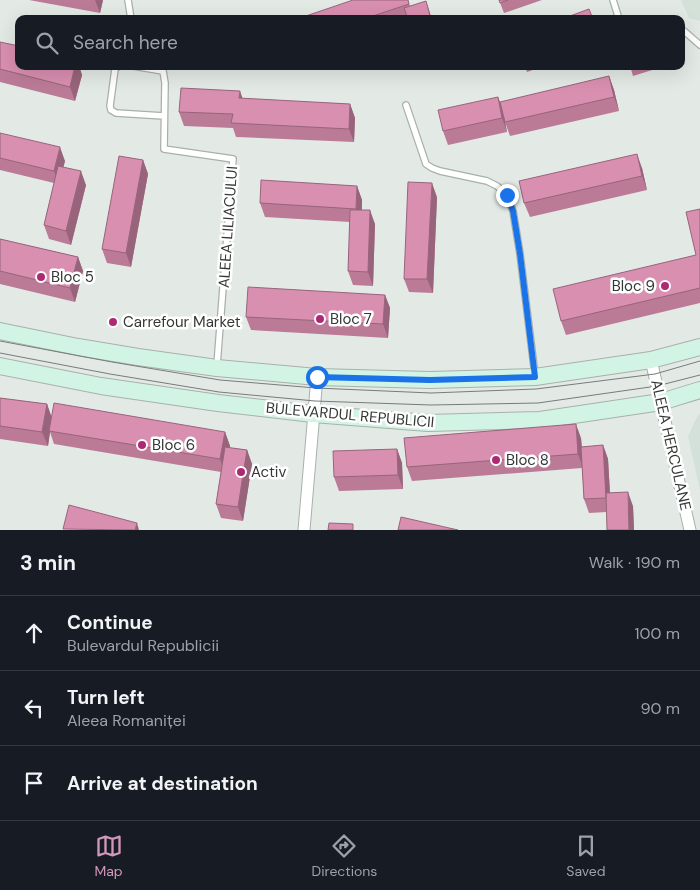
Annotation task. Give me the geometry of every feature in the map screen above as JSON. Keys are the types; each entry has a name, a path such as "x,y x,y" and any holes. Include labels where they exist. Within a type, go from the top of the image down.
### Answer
{"main road":[{"path":"0,331 78,347 217,368 317,377 430,380 535,377 652,360 700,347"},
{"name":"BULEVARDUL REPUBLICII","path":"0,366 111,387 218,404 428,423 540,420 661,402 700,390"}],"street":[{"name":"ALEEA HERCULANE","path":"652,360 690,530"},
{"path":"304,530 317,377"}],"lane":[{"path":"128,0 130,15"},
{"path":"614,0 618,15"},
{"path":"685,32 700,45"},
{"path":"115,70 110,106 112,110 116,113 164,116"},
{"name":"ALEEA LILIACULUI","path":"156,70 163,71 165,83 164,149 233,159 217,368"},
{"path":"406,105 426,164 440,171 487,180 507,195 513,211 520,254 535,377"}],"shaded area":[{"path":"681,0 700,0 700,21 689,18"},
{"path":"700,414 700,490 688,436"}],"building":[{"path":"353,0 408,0 409,4 376,15 309,15"},
{"path":"426,1 430,15 407,15 404,8"},
{"path":"589,9 591,15 573,15"},
{"path":"0,42 15,45 15,70 74,70 70,87 0,69"},
{"path":"609,76 614,97 505,122 500,102"},
{"path":"181,88 240,91 239,98 350,104 349,129 231,123 233,114 179,112"},
{"path":"498,97 502,118 443,131 438,110"},
{"path":"0,133 60,147 54,171 0,158"},
{"path":"637,154 642,176 524,203 519,181"},
{"path":"119,156 143,160 126,253 102,249"},
{"path":"58,166 81,171 66,231 44,225"},
{"path":"261,180 357,186 356,209 260,203"},
{"path":"408,182 432,183 427,279 404,279"},
{"path":"700,209 700,288 561,321 553,289 696,255 686,212"},
{"path":"350,210 370,210 368,272 348,271"},
{"path":"0,239 78,257 70,288 0,271"},
{"path":"248,287 385,295 383,324 246,317"},
{"path":"0,398 47,404 42,432 0,426"},
{"path":"54,403 225,432 220,459 49,431"},
{"path":"576,424 578,454 407,467 404,438"},
{"path":"603,445 606,498 584,499 581,447"},
{"path":"225,447 247,450 238,507 216,504"},
{"path":"397,449 398,475 334,477 333,451"},
{"path":"628,492 629,530 607,530 606,493"},
{"path":"69,505 137,523 135,530 63,529"},
{"path":"401,517 458,530 398,530"},
{"path":"329,523 353,524 353,530 328,530"}],"tram line":[{"path":"0,341 220,380 316,388 431,393 536,389 655,374 700,361"},
{"path":"0,353 219,392 315,401 431,405 538,403 657,386 700,375"}],"place":[{"name":"Bloc 5","path":"41,277"},
{"name":"Bloc 9","path":"665,286"},
{"name":"Bloc 7","path":"320,319"},
{"name":"Carrefour Market","path":"113,322"},
{"name":"Bloc 6","path":"142,445"},
{"name":"Bloc 8","path":"496,460"},
{"name":"Activ","path":"241,472"}],"route":[{"path":"317,377 430,380 535,377 520,254 513,211 507,195"}]}
